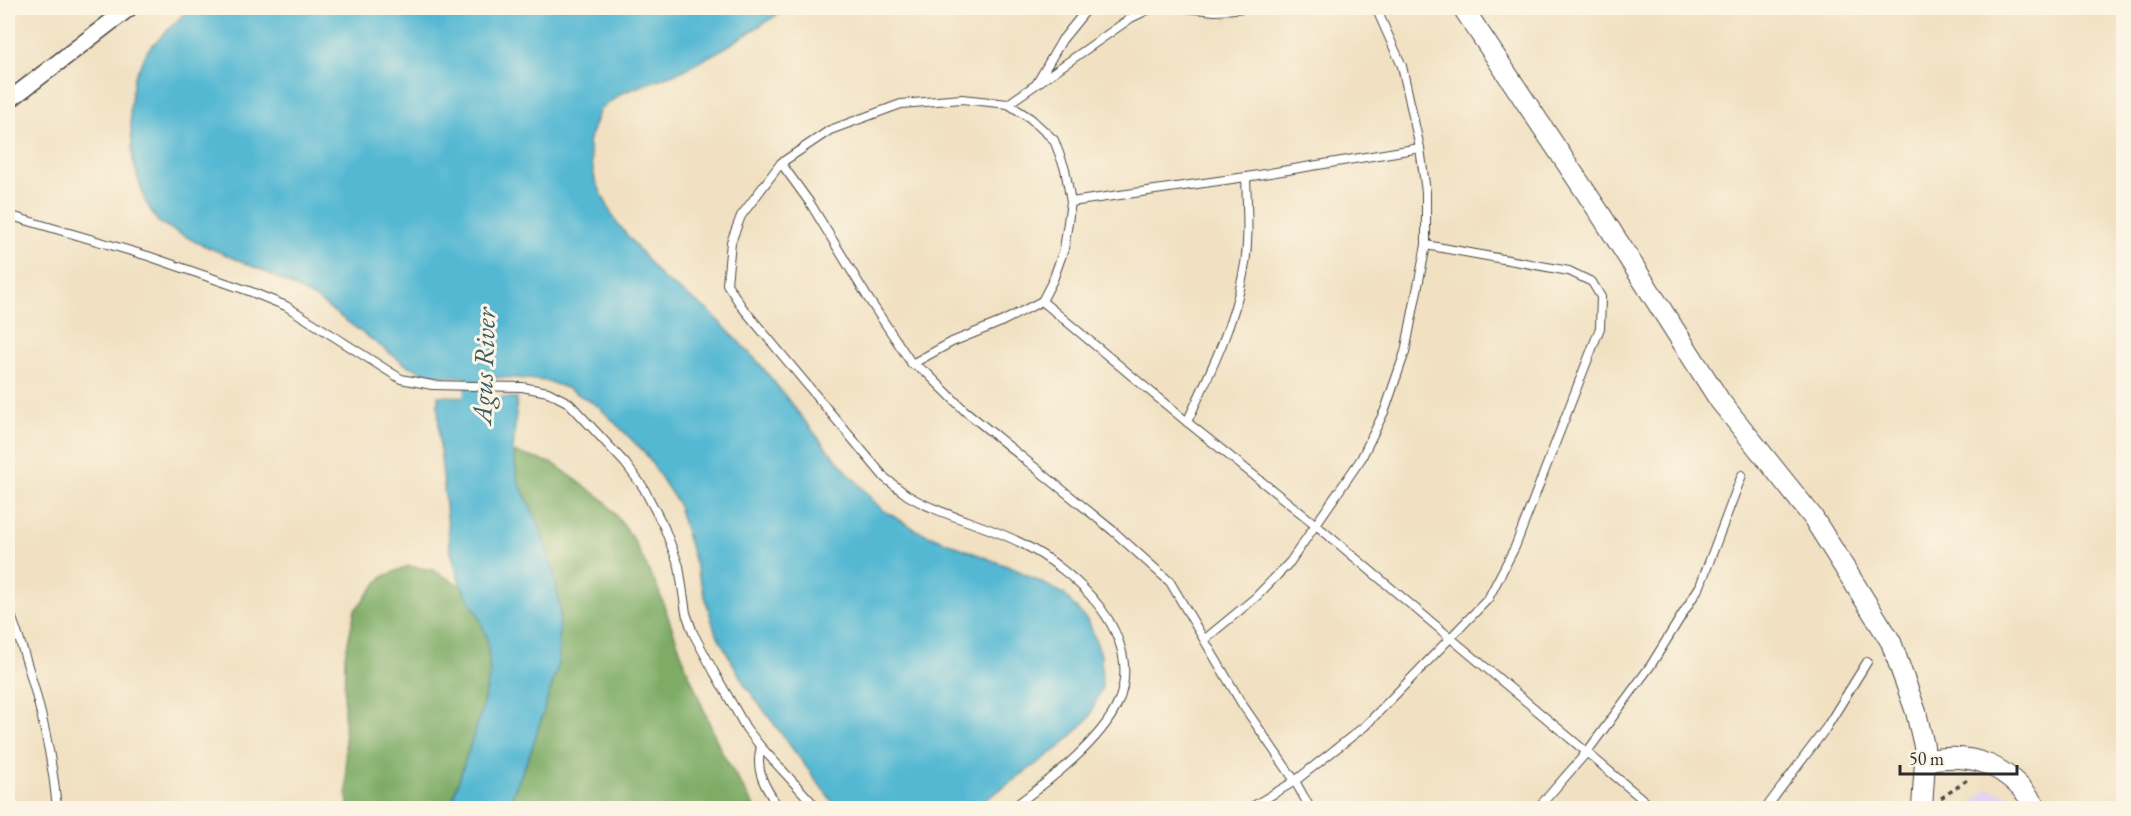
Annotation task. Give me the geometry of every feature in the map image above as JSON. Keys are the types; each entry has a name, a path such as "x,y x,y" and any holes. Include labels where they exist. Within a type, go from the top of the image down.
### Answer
{"street":[{"path":"8,101 129,8"},
{"path":"1463,8 1601,215 1720,401 1812,516 1892,642 1924,746 1929,806"},
{"path":"1925,760 1946,756 1972,759 1996,767 2025,790 2037,808"}],"lane":[{"path":"1035,86 1062,40 1088,8"},
{"path":"1008,104 1131,18 1152,8"},
{"path":"1185,8 1215,11 1245,8"},
{"path":"1205,639 1256,597 1277,576 1290,562 1316,525 1361,459 1385,410 1405,352 1426,245 1426,192 1420,148 1402,66 1376,8"},
{"path":"912,364 952,342 1001,322 1042,301 1053,280 1064,249 1071,202 1065,169 1054,140 1030,118 1008,104 962,99 901,104 830,130 781,163 741,216 730,242 727,284 742,307 885,478 908,495 984,525 1047,557 1076,581 1096,602 1117,635 1124,665 1118,704 1106,722 1076,756 1012,808"},
{"path":"1071,202 1246,177 1420,148"},
{"path":"781,163 810,203 868,298 912,364 927,373 964,411 1156,568 1170,582 1242,704 1295,781 1310,808"},
{"path":"1187,422 1220,352 1244,273 1247,228 1246,177"},
{"path":"8,215 98,240 249,291 286,306 401,379 432,385 522,387 548,392 569,403 625,463 643,488 664,527 679,566 686,613 693,633 735,711 761,747 817,808"},
{"path":"1250,808 1295,781 1365,726 1488,599 1515,548 1600,328 1601,297 1592,282 1569,271 1426,245"},
{"path":"1042,301 1187,422 1316,525 1653,808"},
{"path":"1538,808 1587,752 1651,664 1700,586 1742,476"},
{"path":"8,607 26,655 55,783 57,808"},
{"path":"1766,808 1826,728 1867,662"},
{"path":"761,747 758,758 759,769 764,784 779,808"}],"path":[{"path":"1929,806 1968,778 1996,767"}],"shaded area":[{"path":"1987,788 2015,797 2024,808 1970,808"}],"green space":[{"path":"513,452 554,464 604,500 632,537 658,589 687,669 721,751 755,808 507,808 531,751 558,666 560,608 554,574 539,525 518,481"},
{"path":"408,566 433,570 461,586 477,612 487,637 490,674 482,709 450,808 348,808 344,723 345,656 355,610 382,577"}],"water":[{"path":"190,8 788,8 684,70 624,92 600,109 588,142 595,180 614,219 661,277 709,311 759,363 827,449 881,509 918,531 1017,570 1064,594 1089,623 1101,655 1102,687 1089,718 1059,748 974,808 837,808 745,685 715,631 677,502 645,453 598,406 569,389 547,381 438,376 422,372 405,364 315,298 266,272 196,242 158,222 145,201 133,161 130,108 134,78 148,50"},
{"path":"438,396 517,398 513,452 518,481 539,525 554,574 560,608 558,666 531,751 507,808 450,808 482,709 490,674 487,637 477,612 461,586 450,548 439,436"}],"waterway":[{"name":"Agus River","path":"479,435 478,377 481,337"}]}
